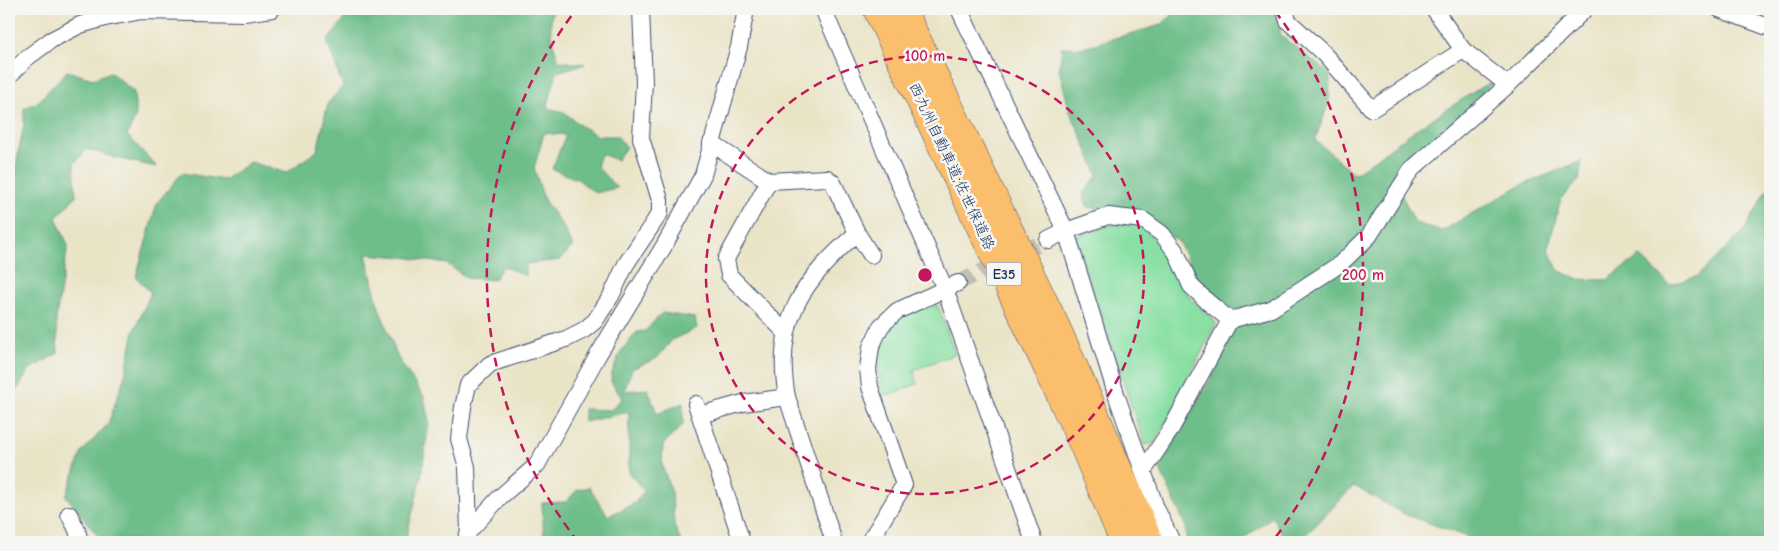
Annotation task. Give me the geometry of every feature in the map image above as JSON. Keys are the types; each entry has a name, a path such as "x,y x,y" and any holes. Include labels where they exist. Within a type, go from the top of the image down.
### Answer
{"highway":[{"name":"西九州自動車道;佐世保道路","path":"877,9 1083,444 1124,542"},
{"name":"西九州自動車道;佐世保道路","path":"902,9 1055,325 1149,542"}],"street":[{"path":"9,76 28,57 50,40 80,26 104,18 142,10 244,14 272,9"},
{"path":"467,537 467,466 459,439 468,385 490,364 566,339 584,330 595,321 611,296 626,264 660,213 660,200 641,138 644,83 640,9"},
{"path":"467,537 500,497 537,465 598,354 664,246 703,176 739,47 746,9"},
{"path":"823,9 951,286 1034,542"},
{"path":"959,9 1066,231 1117,397 1156,508 1172,542"},
{"path":"1285,9 1288,21 1323,53 1372,109 1464,50"},
{"path":"1434,9 1464,50 1508,85"},
{"path":"1144,470 1170,429 1230,320 1271,308 1340,264 1369,236 1412,169 1508,85 1584,9"},
{"path":"1719,9 1770,28"},
{"path":"711,143 769,181 827,178 834,183 857,233 871,255"},
{"path":"769,181 726,259 729,275 786,333"},
{"path":"1048,240 1066,231 1108,216 1143,220 1162,234 1176,252 1191,286 1230,320"},
{"path":"834,542 787,397 783,376 786,333 796,304 810,280 830,256 857,233"},
{"path":"869,542 904,484 870,387 868,369 871,347 881,326 897,311 951,286"},
{"path":"742,542 698,410 787,397"},
{"path":"69,514 77,530 80,542"}],"green space":[{"path":"352,9 553,9 552,35 559,61 585,64 557,72 547,108 564,112 581,126 598,136 617,136 626,147 617,160 601,154 597,167 617,188 595,193 579,180 552,169 566,135 544,133 534,168 544,200 562,225 573,246 560,260 526,264 526,276 503,266 494,280 467,278 447,264 404,257 366,254 378,305 398,358 424,397 429,422 421,478 405,542 328,542 318,536 272,540 270,542 161,542 99,537 66,496 82,452 108,424 125,375 134,331 151,293 136,277 157,203 182,173 224,180 250,162 286,173 317,151 328,103 343,86 327,42"},
{"path":"1179,9 1275,9 1281,36 1330,74 1329,102 1315,140 1355,174 1416,129 1483,86 1496,80 1394,179 1415,223 1442,231 1517,187 1582,161 1579,180 1561,199 1548,248 1558,270 1577,279 1607,280 1640,256 1670,285 1698,276 1744,231 1770,185 1770,542 1482,542 1404,514 1354,486 1299,542 1287,542 1272,517 1239,542 1186,542 1186,527 1159,467 1224,356 1229,306 1199,281 1178,241 1137,213 1087,207 1083,193 1098,175 1069,108 1059,69 1062,47 1080,48 1161,25"},
{"path":"67,71 93,79 110,72 134,92 136,116 127,135 157,167 86,149 74,164 76,196 56,218 68,245 56,318 58,353 30,369 9,403 9,186 13,179 24,125 24,108 38,102"},
{"path":"1116,224 1140,225 1167,251 1179,280 1189,297 1216,323 1154,443 1145,445 1074,237"},
{"path":"929,305 938,306 955,354 914,370 917,384 885,396 881,385 878,363 879,352 886,331 893,322 903,315"},
{"path":"662,313 695,318 697,328 672,340 657,358 632,369 624,391 648,389 657,414 683,403 683,425 663,445 662,465 672,493 674,525 681,542 544,542 542,503 566,502 577,490 589,487 608,516 635,503 644,491 629,473 629,412 584,422 584,409 611,410 622,398 611,382 612,373 621,351 637,332 645,331"}],"tunnel":[{"path":"958,283 1048,240"}]}
